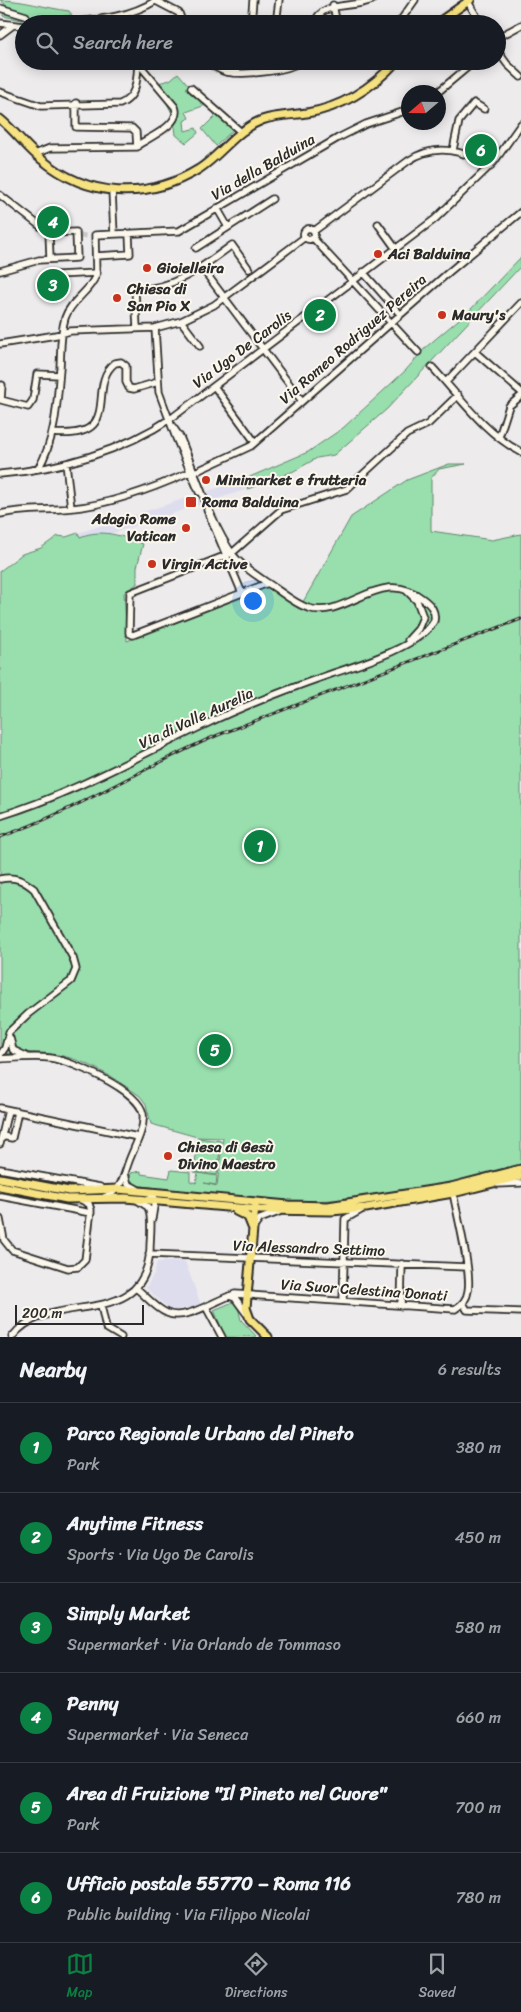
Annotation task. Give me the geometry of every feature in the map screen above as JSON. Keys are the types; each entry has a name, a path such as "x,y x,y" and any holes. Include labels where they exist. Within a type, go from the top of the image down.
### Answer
{"main road":[{"path":"448,15 468,0"},
{"path":"0,119 37,156 76,180 112,191 140,192 176,180 200,168 241,132 269,118 312,112 342,102 371,87 387,70"},
{"path":"0,1178 65,1190 115,1189 303,1206 361,1202 451,1187 521,1170"},
{"path":"0,1186 63,1198 130,1198 280,1212 366,1208 453,1193 521,1176"},
{"path":"252,1202 256,1210 252,1231 246,1313 268,1337"},
{"path":"231,1208 249,1218 252,1231"}],"street":[{"path":"124,15 141,9 156,0 180,15"},
{"path":"252,15 254,0"},
{"path":"277,15 279,0"},
{"path":"317,15 318,12 333,5 360,4 372,0"},
{"path":"404,15 415,0"},
{"path":"468,0 476,15"},
{"path":"333,5 336,15"},
{"path":"0,8 23,15"},
{"path":"0,23 12,26"},
{"path":"506,33 521,25"},
{"path":"0,35 12,26"},
{"path":"506,62 521,76"},
{"path":"0,92 37,105 115,105 125,102 136,87 137,70"},
{"path":"37,156 50,148 134,149 173,121 176,112 144,70"},
{"path":"222,70 233,72 268,70"},
{"path":"446,85 465,70"},
{"path":"191,88 241,132"},
{"path":"453,150 461,118 474,103 484,109"},
{"path":"76,104 76,127 132,128 136,132 138,145"},
{"name":"Via della Balduina","path":"88,236 179,231 363,125 401,112"},
{"name":"Via Ugo De Carolis","path":"38,469 66,464 116,446 170,420 453,204 490,167 510,143 521,124"},
{"path":"314,231 411,159 435,150 453,150 472,155 490,167"},
{"path":"112,191 114,234"},
{"path":"0,196 50,233 76,232 78,236 77,258 50,259 20,264 0,271"},
{"path":"196,248 272,199"},
{"path":"216,208 228,227"},
{"name":"Via Romeo Rodriguez Pereira","path":"0,514 21,509 71,508 104,502 193,472 241,452 255,442 400,314 521,212"},
{"path":"378,224 396,249"},
{"path":"0,344 61,334 72,330 155,328 181,321 201,313 223,298 305,237 306,229 314,231"},
{"path":"314,231 314,238 418,352"},
{"path":"50,233 50,259"},
{"path":"96,256 130,254 129,234"},
{"path":"0,474 38,469 48,449 52,433 59,375 61,334 70,308 94,280 97,272 96,235"},
{"path":"305,237 310,240 314,238"},
{"path":"137,328 135,290 167,286 202,268 232,245 250,269"},
{"path":"202,268 262,350 302,400"},
{"path":"57,275 97,272"},
{"path":"364,272 400,314"},
{"path":"446,382 521,303"},
{"path":"181,321 200,346"},
{"path":"155,328 159,363 158,382 170,420 223,548 299,604 317,609 333,606 385,588 401,588"},
{"path":"476,352 521,394 509,406 498,436"},
{"path":"52,433 77,432 96,421 100,413 105,375 115,362 121,362 126,366 126,382 129,388 134,389 158,382"},
{"path":"432,367 498,436 521,452"},
{"path":"2,385 1,400 28,407 33,400 36,374 59,375"},
{"path":"214,386 255,442"},
{"path":"268,583 132,635 129,631 130,593 229,554 281,510 347,489 407,434 428,424 458,395"},
{"path":"66,464 71,508"},
{"path":"205,501 229,554 242,593"},
{"name":"Via di Valle Aurelia","path":"401,588 414,597 423,617 418,629 403,645"},
{"name":"Via di Valle Aurelia","path":"0,816 84,786 204,725 375,659 421,635 432,625 435,619 434,611 427,602 414,592 401,588"},
{"path":"0,879 14,878 25,881 34,889 73,958 76,969 70,983 40,1004 7,1035 5,1048 0,1055"},
{"path":"12,1030 9,1043 13,1050 31,1058"},
{"path":"0,1059 50,1058 73,1064 131,1096 139,1104 143,1113 143,1122 125,1172 114,1193 97,1199"},
{"path":"0,1108 138,1136"},
{"path":"0,1144 8,1110"},
{"path":"2,1136 12,1138 18,1112"},
{"path":"0,1169 64,1182 115,1189"},
{"path":"125,1172 128,1184 140,1191"},
{"path":"490,1185 521,1183"},
{"path":"0,1190 10,1188"},
{"path":"12,1337 24,1323 38,1316 101,1305 123,1297 136,1288 144,1277 149,1254 155,1200 150,1192"},
{"path":"453,1193 467,1267 468,1291 463,1303"},
{"path":"0,1196 90,1213"},
{"path":"130,1198 146,1205 151,1224"},
{"path":"0,1219 4,1240 12,1250 70,1269 80,1266 86,1260 90,1213 89,1204 80,1199"},
{"path":"343,1301 345,1219 349,1215 366,1208"},
{"path":"330,1211 345,1219"},
{"path":"252,1231 259,1219 280,1212"},
{"name":"Via Alessandro Settimo","path":"149,1254 467,1267"},
{"path":"401,1306 402,1264"},
{"name":"Via Suor Celestina Donati","path":"136,1288 164,1312 172,1315 206,1307 229,1296 246,1294 454,1309 463,1303 467,1310 521,1312"},
{"path":"229,1296 236,1299 246,1313"},
{"path":"101,1305 106,1328 121,1337"},
{"path":"206,1307 222,1337"}],"shaded area":[{"path":"245,479 248,489 82,543 78,533"},
{"path":"185,1261 201,1305 171,1311 146,1288 154,1273 157,1262"}],"green space":[{"path":"0,0 17,1 69,11 72,15 15,15 15,19 3,16 5,4"},
{"path":"178,73 206,105 186,112 189,118 184,121 185,131 196,128 198,133 186,143 176,135 175,127 172,123 174,117 164,98 167,93 158,83 170,80"},
{"path":"217,114 234,129 216,146 202,129"},
{"path":"521,257 521,266 387,409 334,455 317,458 294,471 248,489 245,479 308,452 343,428 406,370 426,347 470,310"},
{"path":"449,464 466,464 439,469 431,478 431,531 492,540 521,534 521,1165 429,1188 381,1196 335,1200 260,1199 134,1185 129,1180 131,1173 141,1171 141,1174 169,1178 171,1170 190,1172 190,1181 196,1183 198,1173 217,1176 216,1185 204,1183 217,1186 223,1138 197,1137 151,1124 146,1104 140,1096 105,1073 75,1059 42,1053 0,1054 0,571 22,554 41,548 58,536 66,537 78,533 80,537 88,534 104,533 143,544 137,567 137,584 124,593 127,641 267,587 299,609 351,517 407,480"},
{"path":"198,1138 221,1141 217,1175 194,1172"},
{"path":"233,1302 237,1303 241,1320 257,1337 225,1337 214,1310"}],"tunnel":[{"path":"80,236 88,236"}],"railway":[{"path":"0,837 56,814 218,735 521,619"}],"place":[{"name":"Ufficio postale 55770 – Roma 116","path":"481,150"},
{"name":"Penny","path":"53,222"},
{"name":"Aci Balduina","path":"378,254"},
{"name":"Gioielleira","path":"147,268"},
{"name":"Simply Market","path":"53,285"},
{"name":"Chiesa di San Pio X","path":"117,298"},
{"name":"Anytime Fitness","path":"320,315"},
{"name":"Maury's","path":"442,315"},
{"name":"Minimarket e frutteria","path":"206,480"},
{"name":"Roma Balduina","path":"191,502"},
{"name":"Adagio Rome Vatican","path":"186,528"},
{"name":"Virgin Active","path":"152,564"},
{"name":"Parco Regionale Urbano del Pineto","path":"260,846"},
{"name":"Area di Fruizione \"Il Pineto nel Cuore\"","path":"215,1050"},
{"name":"Chiesa di Gesù Divino Maestro","path":"168,1156"}]}
